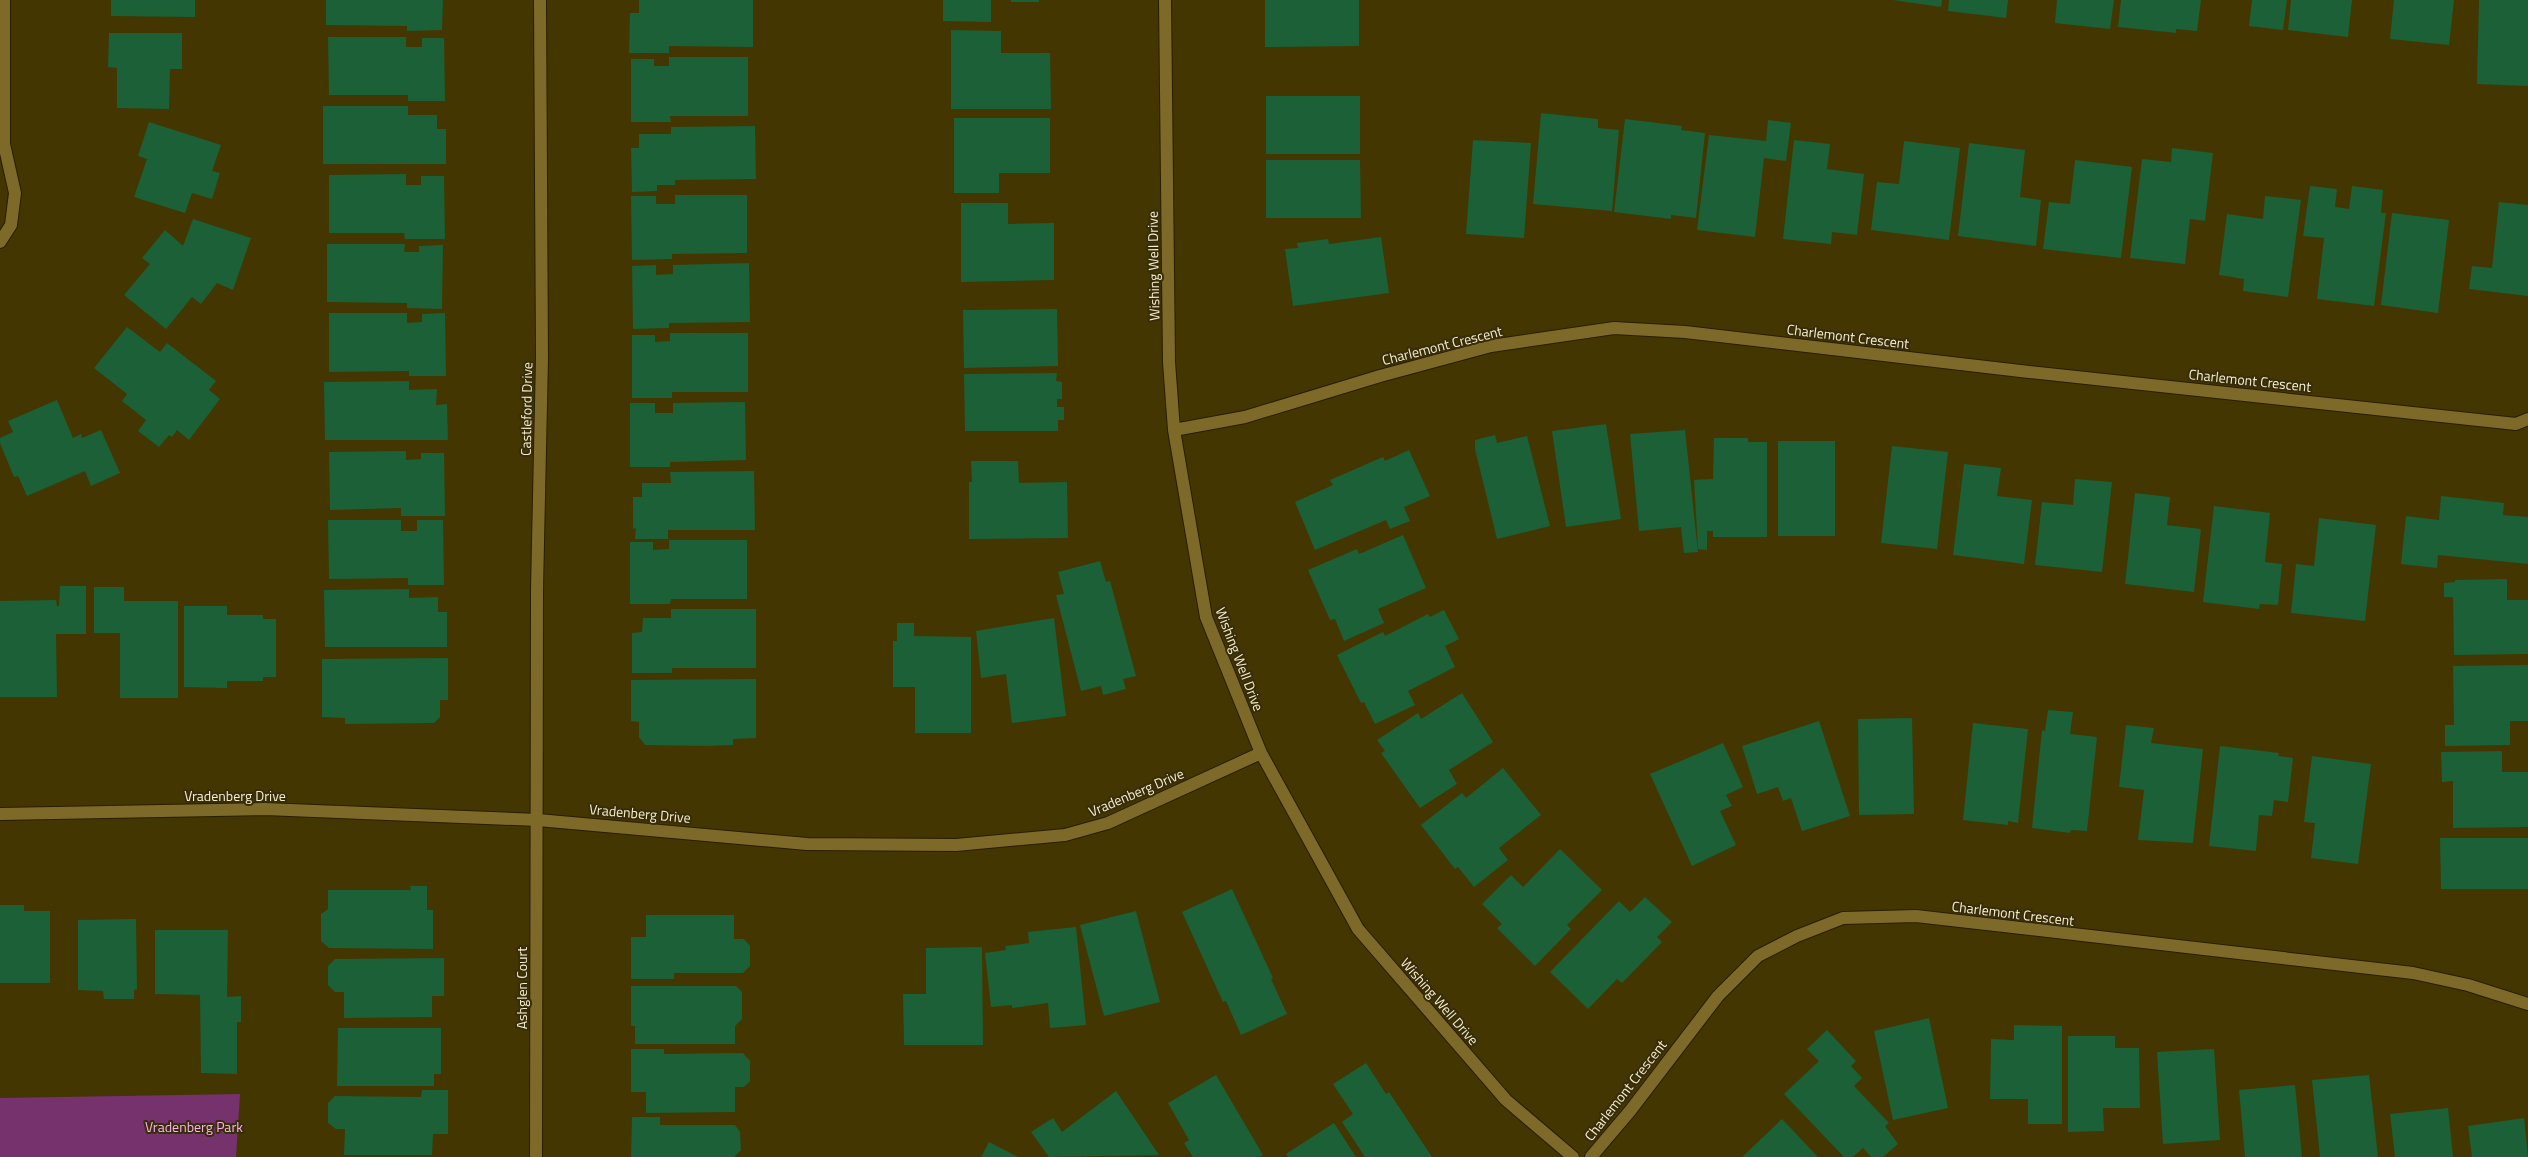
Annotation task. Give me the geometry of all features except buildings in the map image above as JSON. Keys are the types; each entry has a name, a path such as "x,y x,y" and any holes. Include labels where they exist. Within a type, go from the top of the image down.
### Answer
{"street":[{"path":"0,242 11,225 15,193 4,144 4,0"},
{"name":"Castleford Drive","path":"538,820 537,598 542,358 540,0"},
{"name":"Wishing Well Drive","path":"1165,0 1169,362 1174,430 1206,617 1261,754 1358,929 1506,1100 1573,1157"},
{"name":"Charlemont Crescent","path":"1174,430 1245,417 1380,376 1491,346 1614,328 1685,332 2029,372 2516,424 2528,419"},
{"name":"Vradenberg Drive","path":"0,814 247,809 538,820 807,844 956,845 1065,835 1108,823 1261,754"},
{"name":"Ashglen Court","path":"536,1157 538,820"},
{"name":"Charlemont Crescent","path":"1591,1157 1630,1111 1718,996 1758,956 1797,936 1843,918 1916,916 2413,973 2468,985 2528,1004"}],"green space":[{"name":"Vradenberg Park","path":"240,1094 236,1157 0,1157 0,1098"}]}
